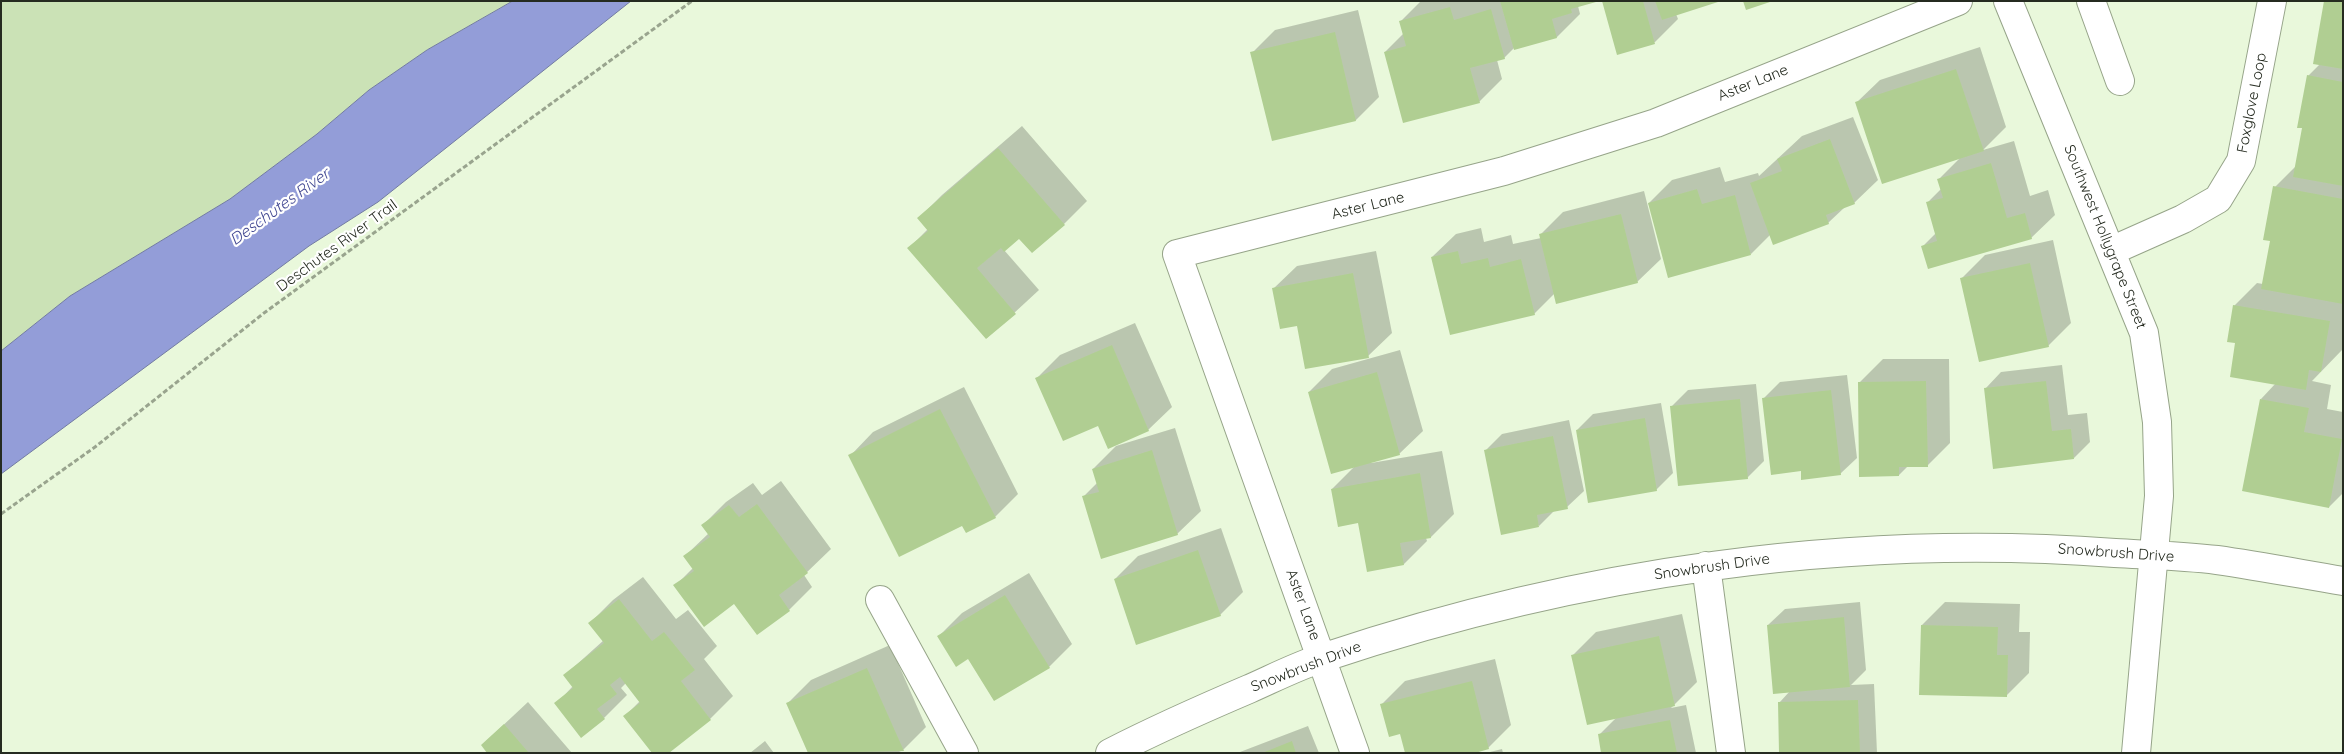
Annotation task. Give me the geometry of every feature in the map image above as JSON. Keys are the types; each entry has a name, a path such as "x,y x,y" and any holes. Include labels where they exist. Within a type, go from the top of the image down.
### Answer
{"street":[{"name":"Aster Lane","path":"1321,658 1177,254 1504,171 1646,126 1958,1"},
{"name":"Southwest Hollygrape Street","path":"2008,1 2144,333 2157,422 2159,496 2136,753"},
{"path":"2092,1 2120,80"},
{"name":"Foxglove Loop","path":"2111,251 2183,219 2218,199 2241,161 2272,1"},
{"name":"Snowbrush Drive","path":"1110,753 1158,728 1321,658 1446,619 1589,585 1706,566 1810,554 1939,547 2066,549 2214,560 2343,581"},
{"path":"1706,566 1731,753"},
{"path":"880,600 964,753"},
{"path":"1321,658 1355,753"}],"path":[{"name":"Deschutes River Trail","path":"1,514 95,447 264,313 692,1"}],"green space":[{"path":"1,1 513,1 427,50 369,90 317,134 230,199 70,296 1,351"}],"water":[{"name":"Deschutes River","path":"513,1 631,1 378,202 309,246 1,474 1,351 70,296 230,199 317,134 369,90 427,50"}],"building":[{"path":"1500,1 1596,2 1571,9 1572,13 1552,19 1557,38 1514,50"},
{"path":"1602,1 1643,1 1655,44 1617,55"},
{"path":"1655,1 1718,1 1718,2 1662,20"},
{"path":"1743,1 1770,1 1770,2 1746,10"},
{"path":"2324,1 2343,1 2343,69 2313,64"},
{"path":"1450,7 1454,20 1491,9 1505,59 1470,68 1480,103 1403,123 1384,52 1406,46 1399,21"},
{"path":"1335,32 1356,121 1272,141 1250,52"},
{"path":"1956,69 1984,151 1882,184 1855,102"},
{"path":"2307,75 2343,82 2343,186 2293,177 2302,128 2297,128"},
{"path":"1830,139 1855,204 1826,215 1829,224 1773,245 1750,183 1782,171 1777,159"},
{"path":"998,148 1065,225 1032,253 1019,239 1004,252 1001,248 977,268 1016,314 986,339 907,248 928,231 917,218"},
{"path":"1991,163 2007,218 2025,213 2032,239 1928,269 1921,246 1937,241 1926,202 1943,198 1937,179"},
{"path":"2273,186 2343,199 2343,304 2261,289 2270,241 2263,240"},
{"path":"1697,189 1702,204 1735,195 1751,255 1668,278 1648,203"},
{"path":"1621,214 1638,283 1556,304 1539,234"},
{"path":"1458,251 1461,264 1488,258 1490,267 1521,259 1535,315 1450,335 1431,257"},
{"path":"2030,263 2049,347 1979,362 1960,278"},
{"path":"1353,273 1369,358 1305,369 1297,326 1280,329 1272,288"},
{"path":"2233,305 2330,321 2321,372 2309,370 2306,390 2230,377 2235,343 2227,342"},
{"path":"1112,345 1149,431 1108,449 1098,426 1063,441 1035,378"},
{"path":"1377,372 1400,455 1331,474 1308,392"},
{"path":"1926,381 1928,467 1899,467 1899,476 1859,477 1858,382"},
{"path":"2046,381 2052,431 2071,429 2074,459 1993,469 1984,388"},
{"path":"1831,390 1841,475 1801,480 1801,471 1771,475 1762,398"},
{"path":"1740,399 1748,479 1678,486 1670,406"},
{"path":"2260,399 2309,408 2304,432 2342,439 2329,508 2242,491"},
{"path":"940,409 996,518 966,533 962,526 899,557 848,455"},
{"path":"1645,418 1657,491 1588,503 1576,430"},
{"path":"1553,436 1568,509 1537,515 1539,527 1501,535 1484,450"},
{"path":"1152,450 1178,535 1101,559 1082,496 1099,492 1092,469"},
{"path":"1420,473 1431,538 1400,543 1404,565 1367,572 1358,523 1338,527 1331,489"},
{"path":"757,504 808,573 779,595 790,611 757,635 734,604 704,627 673,585 694,571 683,556 710,537 701,525 729,505 739,517"},
{"path":"1198,550 1221,616 1136,645 1114,579"},
{"path":"1005,595 1050,668 994,701 968,659 956,667 937,636"},
{"path":"619,599 652,641 664,632 695,670 681,681 711,720 669,753 652,753 623,716 640,703 620,677 610,685 617,694 597,709 605,719 581,738 554,703 573,688 563,675 604,643 588,623"},
{"path":"1844,617 1850,687 1773,694 1767,625"},
{"path":"1921,625 1998,627 1997,655 2008,655 2007,697 1919,695"},
{"path":"1659,636 1675,706 1587,725 1571,655"},
{"path":"867,668 904,751 808,753 786,703"},
{"path":"1472,681 1489,749 1475,753 1405,753 1400,734 1389,737 1380,704"},
{"path":"1858,700 1860,753 1779,753 1778,702"},
{"path":"1670,720 1677,753 1601,753 1598,734"},
{"path":"504,724 529,753 487,753 481,745"},
{"path":"1292,741 1296,753 1262,753"}]}
